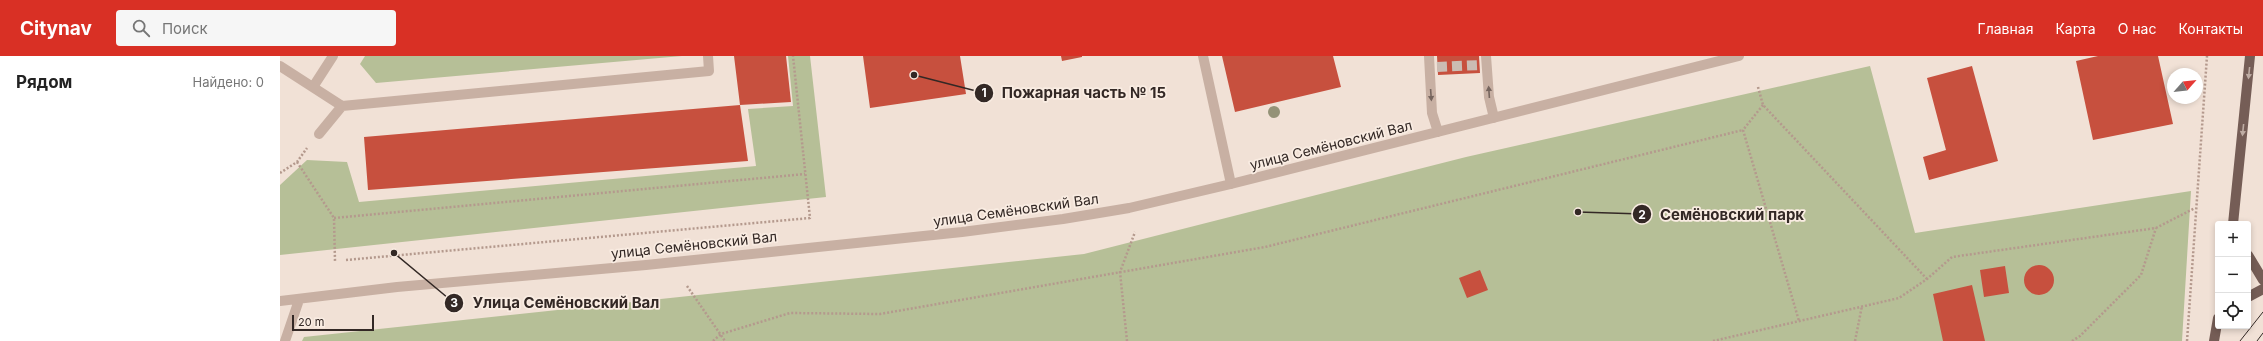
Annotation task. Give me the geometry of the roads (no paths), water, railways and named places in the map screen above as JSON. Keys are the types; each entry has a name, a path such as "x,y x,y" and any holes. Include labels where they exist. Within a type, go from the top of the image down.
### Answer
{"main road":[{"path":"2233,221 2250,56"},
{"path":"2235,209 2237,221"},
{"path":"2249,257 2263,280"},
{"path":"2251,295 2263,289"},
{"path":"2214,341 2216,329"}],"street":[{"path":"313,87 333,56"},
{"path":"280,66 342,106 709,71 708,56"},
{"path":"1202,56 1231,184"},
{"path":"1429,56 1433,67 1432,113 1438,132"},
{"name":"улица Семёновский Вал","path":"280,301 299,300 397,287 646,265 1063,220 1129,208 1231,184 1739,56"},
{"path":"1484,62 1489,97 1494,118"},
{"path":"319,134 342,106"},
{"path":"285,341 299,300"}],"tunnel":[{"path":"1437,67 1480,65"}],"tram line":[{"path":"2240,341 2263,312"},
{"path":"2257,341 2263,333"}],"place":[{"name":"Пожарная часть № 15","path":"914,75"},
{"name":"Семёновский парк","path":"1578,212"},
{"name":"Улица Семёновский Вал","path":"394,253"}]}
